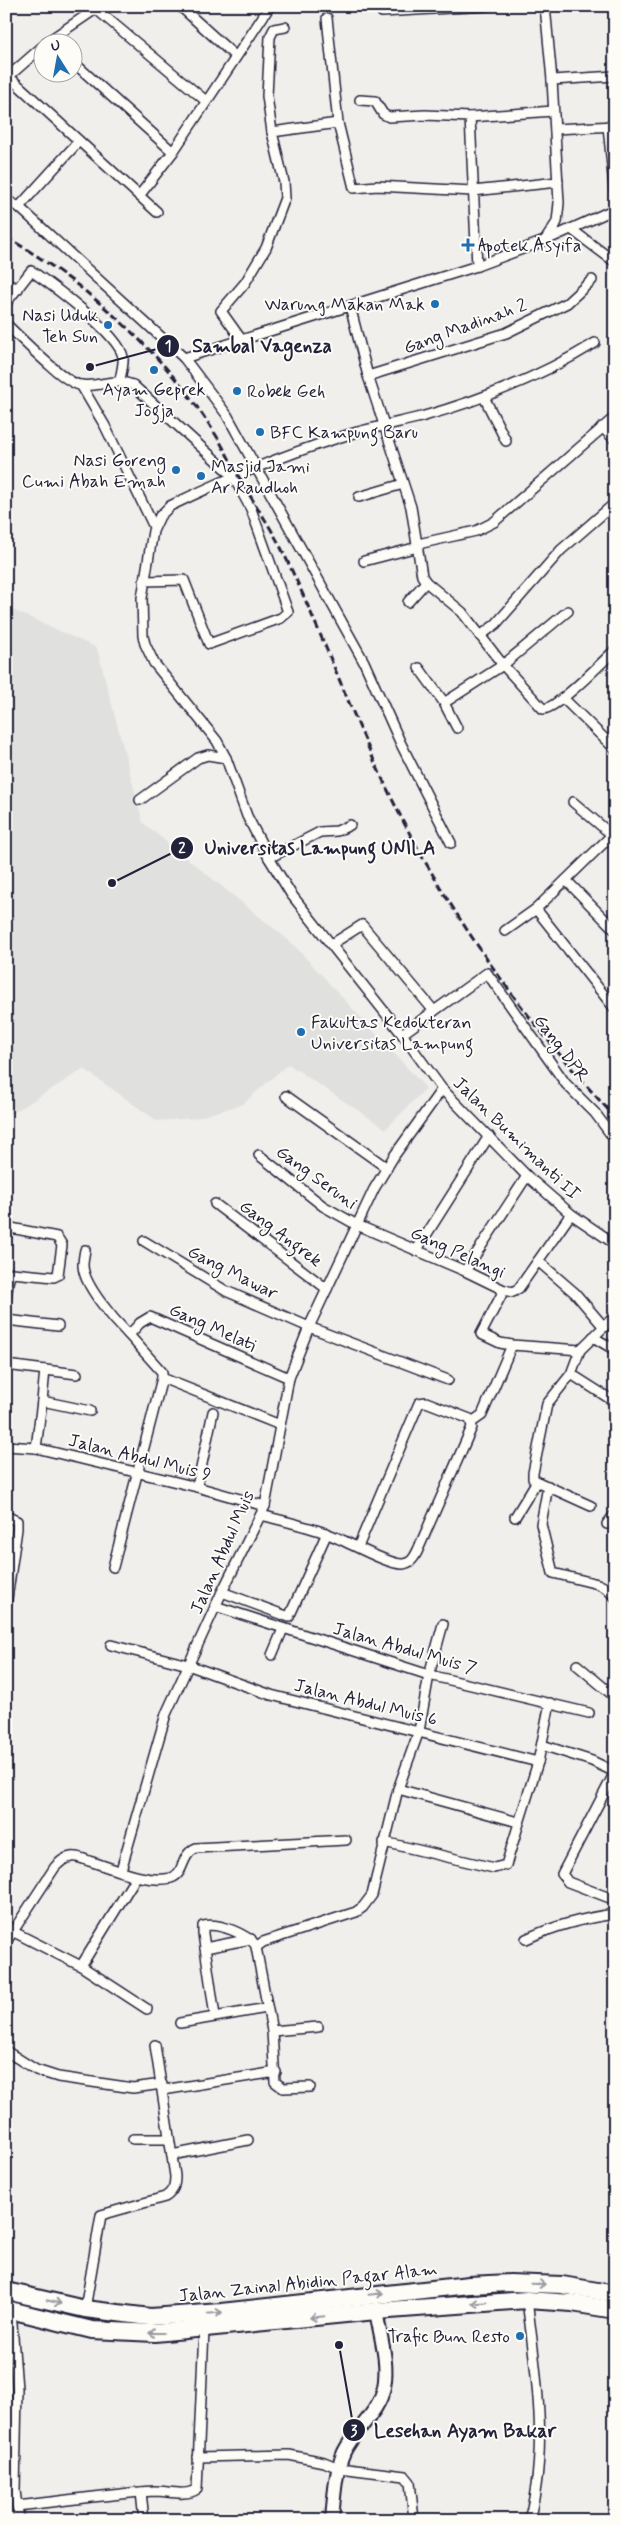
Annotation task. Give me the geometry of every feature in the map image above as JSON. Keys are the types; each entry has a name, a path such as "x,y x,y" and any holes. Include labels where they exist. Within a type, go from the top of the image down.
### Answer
{"highway":[{"name":"Jalan Zainal Abidin Pagar Alam","path":"6,2291 85,2309 150,2318 469,2285 510,2283 562,2285 615,2294"},
{"name":"Jalan Zainal Abidin Pagar Alam","path":"8,2309 92,2330 155,2334 376,2311 527,2300 572,2303 615,2310"}],"street":[{"path":"180,6 235,56"},
{"path":"382,12 486,6"},
{"path":"544,6 552,80 558,182 557,222 544,241"},
{"path":"63,32 98,7 206,101"},
{"path":"139,196 173,152 266,8"},
{"path":"327,18 338,123 354,188 377,186 473,191 558,182"},
{"path":"240,339 221,311 244,283 266,248 285,198 284,182 272,132 267,96 270,37 274,29 285,26"},
{"path":"32,56 8,75 157,212"},
{"path":"82,70 173,152"},
{"path":"552,80 615,76"},
{"path":"360,100 374,101 383,114 389,117 424,114 470,117 554,111"},
{"path":"470,117 478,266"},
{"path":"272,132 338,123"},
{"path":"555,129 612,126 615,197"},
{"path":"19,207 79,141"},
{"path":"6,200 19,207 184,358 227,415 364,662 400,744 450,843"},
{"path":"184,358 478,266 544,241 615,209"},
{"path":"571,229 615,262"},
{"path":"6,303 31,271 33,272 75,303 112,338 123,357 120,380"},
{"name":"Gang Madinah 2","path":"368,376 506,332 566,303 592,280"},
{"path":"6,283 18,289"},
{"path":"350,306 368,376 403,484 418,545 420,566 426,582 462,612 502,665 543,709 548,709 563,698 615,650"},
{"path":"6,324 69,382 82,385 120,380 142,391 233,476 257,524 286,605 286,614 209,644 184,580 144,581"},
{"path":"154,527 164,510 170,506 255,466 348,435 484,397 570,359 596,343"},
{"path":"82,385 105,426 154,527"},
{"path":"484,397 506,441"},
{"path":"364,562 418,545 476,531 494,522 615,417"},
{"path":"602,427 615,440"},
{"path":"359,497 403,484"},
{"path":"480,636 496,624 560,550 615,503"},
{"name":"Jalan Bumimanti II","path":"154,527 144,581 142,624 145,644 154,663 191,706 217,741 226,758 247,816 268,858 291,894 402,1034 442,1089 528,1176 571,1214 615,1244"},
{"path":"408,602 426,582"},
{"path":"443,701 452,698 502,665 568,611"},
{"path":"419,668 443,701 457,728"},
{"path":"563,698 615,749"},
{"path":"140,800 198,758 208,755 226,758"},
{"path":"505,931 536,909 614,833 573,802"},
{"path":"268,858 320,832 337,830 350,825"},
{"path":"566,880 615,930"},
{"path":"536,909 615,1010"},
{"path":"332,944 362,925 434,1011 402,1034"},
{"name":"Gang DPR","path":"434,1011 487,973 566,1084 596,1113 615,1140"},
{"name":"Jalan Abdul Muis","path":"121,1870 160,1731 215,1606 265,1506 289,1378 309,1327 357,1225 387,1168 442,1089"},
{"path":"286,1096 387,1168"},
{"path":"416,1251 489,1136"},
{"name":"Gang Seruni","path":"259,1155 324,1206 357,1225"},
{"path":"465,1271 528,1176"},
{"name":"Gang Angrek","path":"215,1204 327,1288"},
{"name":"Gang Pelangi","path":"357,1225 465,1271 504,1290 516,1291 571,1214"},
{"path":"6,1227 57,1237 62,1245 58,1275 54,1277 12,1273 9,1278 6,1298"},
{"name":"Gang Mawar","path":"144,1242 226,1290 309,1327 448,1380"},
{"path":"85,1250 83,1267 101,1304 162,1372 139,1474 113,1567"},
{"path":"538,1261 575,1293 604,1327"},
{"path":"504,1290 482,1331 500,1343 580,1350"},
{"path":"592,1506 537,1481 533,1478 532,1473 547,1404 571,1374 580,1350 615,1316"},
{"name":"Gang Melati","path":"129,1335 146,1318 150,1317 289,1378"},
{"path":"6,1320 58,1326"},
{"path":"593,1337 615,1350"},
{"path":"261,1515 327,1534 398,1564 406,1564 414,1558 472,1422 482,1415 512,1345"},
{"path":"6,1366 77,1374"},
{"path":"36,1448 45,1370"},
{"path":"571,1374 615,1402"},
{"path":"162,1378 280,1425"},
{"path":"42,1401 90,1410"},
{"path":"358,1547 419,1403 426,1402 466,1417 472,1422"},
{"path":"197,1487 213,1412"},
{"name":"Jalan Abdul Muis 9","path":"6,1446 36,1448 197,1487 265,1506"},
{"path":"515,1517 537,1481"},
{"path":"548,1486 542,1524 553,1573 598,1584 606,1588 615,1597"},
{"path":"607,1524 615,1514"},
{"path":"6,1516 17,1521 6,1606"},
{"path":"222,1592 289,1617 327,1534"},
{"name":"Jalan Abdul Muis 7","path":"215,1606 429,1675 589,1713"},
{"path":"206,1948 254,1942 363,1908 372,1895 398,1789 419,1731 429,1675 443,1624"},
{"path":"272,1655 283,1629"},
{"name":"Jalan Abdul Muis 6","path":"111,1645 188,1665 271,1695 538,1762"},
{"path":"577,1665 615,1697"},
{"path":"384,1842 494,1868 506,1865 538,1762 550,1703"},
{"path":"542,1745 592,1761 615,1772 562,1874 568,1882 615,1900"},
{"path":"398,1789 518,1822"},
{"path":"6,1942 10,1929 62,1860 72,1856 121,1870 136,1877 172,1878 179,1873 185,1856 196,1848 346,1840"},
{"path":"81,1966 136,1877"},
{"path":"526,1939 546,1930 591,1917 615,1914"},
{"path":"215,2016 202,1930 203,1926 209,1924 216,1925 254,1942"},
{"path":"10,1929 81,1966 147,2010"},
{"path":"254,1942 272,2031 276,2072 275,2082 280,2086 290,2089 310,2087"},
{"path":"180,2022 267,2008"},
{"path":"272,2031 318,2027"},
{"path":"85,2309 102,2215 170,2194 175,2181 163,2087 155,2045"},
{"path":"6,2051 36,2070 58,2077 133,2088 163,2087 276,2072"},
{"path":"133,2140 169,2138"},
{"path":"172,2155 248,2140"},
{"path":"527,2300 541,2430 537,2490 529,2520"},
{"path":"8,2309 18,2389 17,2506 19,2520"},
{"path":"332,2520 339,2468 344,2452 374,2412 384,2388 384,2358 376,2311"},
{"path":"17,2506 141,2492 194,2491 199,2485 198,2457 204,2330"},
{"path":"198,2457 289,2455 324,2462 339,2468 407,2477 412,2495 414,2520"},
{"path":"141,2492 144,2520"}],"shaded area":[{"path":"6,607 97,648 143,823 292,943 426,1088 386,1129 288,1064 243,1104 196,1118 157,1121 84,1069 6,1117"}],"railway":[{"path":"6,237 64,275 120,321 146,346 193,401 216,436 281,547 393,801 439,885 492,967 521,1006 551,1044 615,1117"}],"place":[{"name":"Apotek Asyifa","path":"468,245"},
{"name":"Warung Makan Mak","path":"435,304"},
{"name":"Nasi Uduk Teh Sun","path":"108,325"},
{"name":"Sambal Vagenza","path":"90,367"},
{"name":"Ayam Geprek Jogja","path":"154,370"},
{"name":"Robek Geh","path":"237,391"},
{"name":"BFC Kampung Baru","path":"260,432"},
{"name":"Nasi Goreng Cumi Abah Emah","path":"176,470"},
{"name":"Masjid Jami Ar Raudhoh","path":"201,476"},
{"name":"Universitas Lampung UNILA","path":"112,883"},
{"name":"Fakultas Kedokteran Universitas Lampung","path":"301,1032"},
{"name":"Trafic Bun Resto","path":"520,2336"},
{"name":"Lesehan Ayam Bakar","path":"339,2345"}]}
